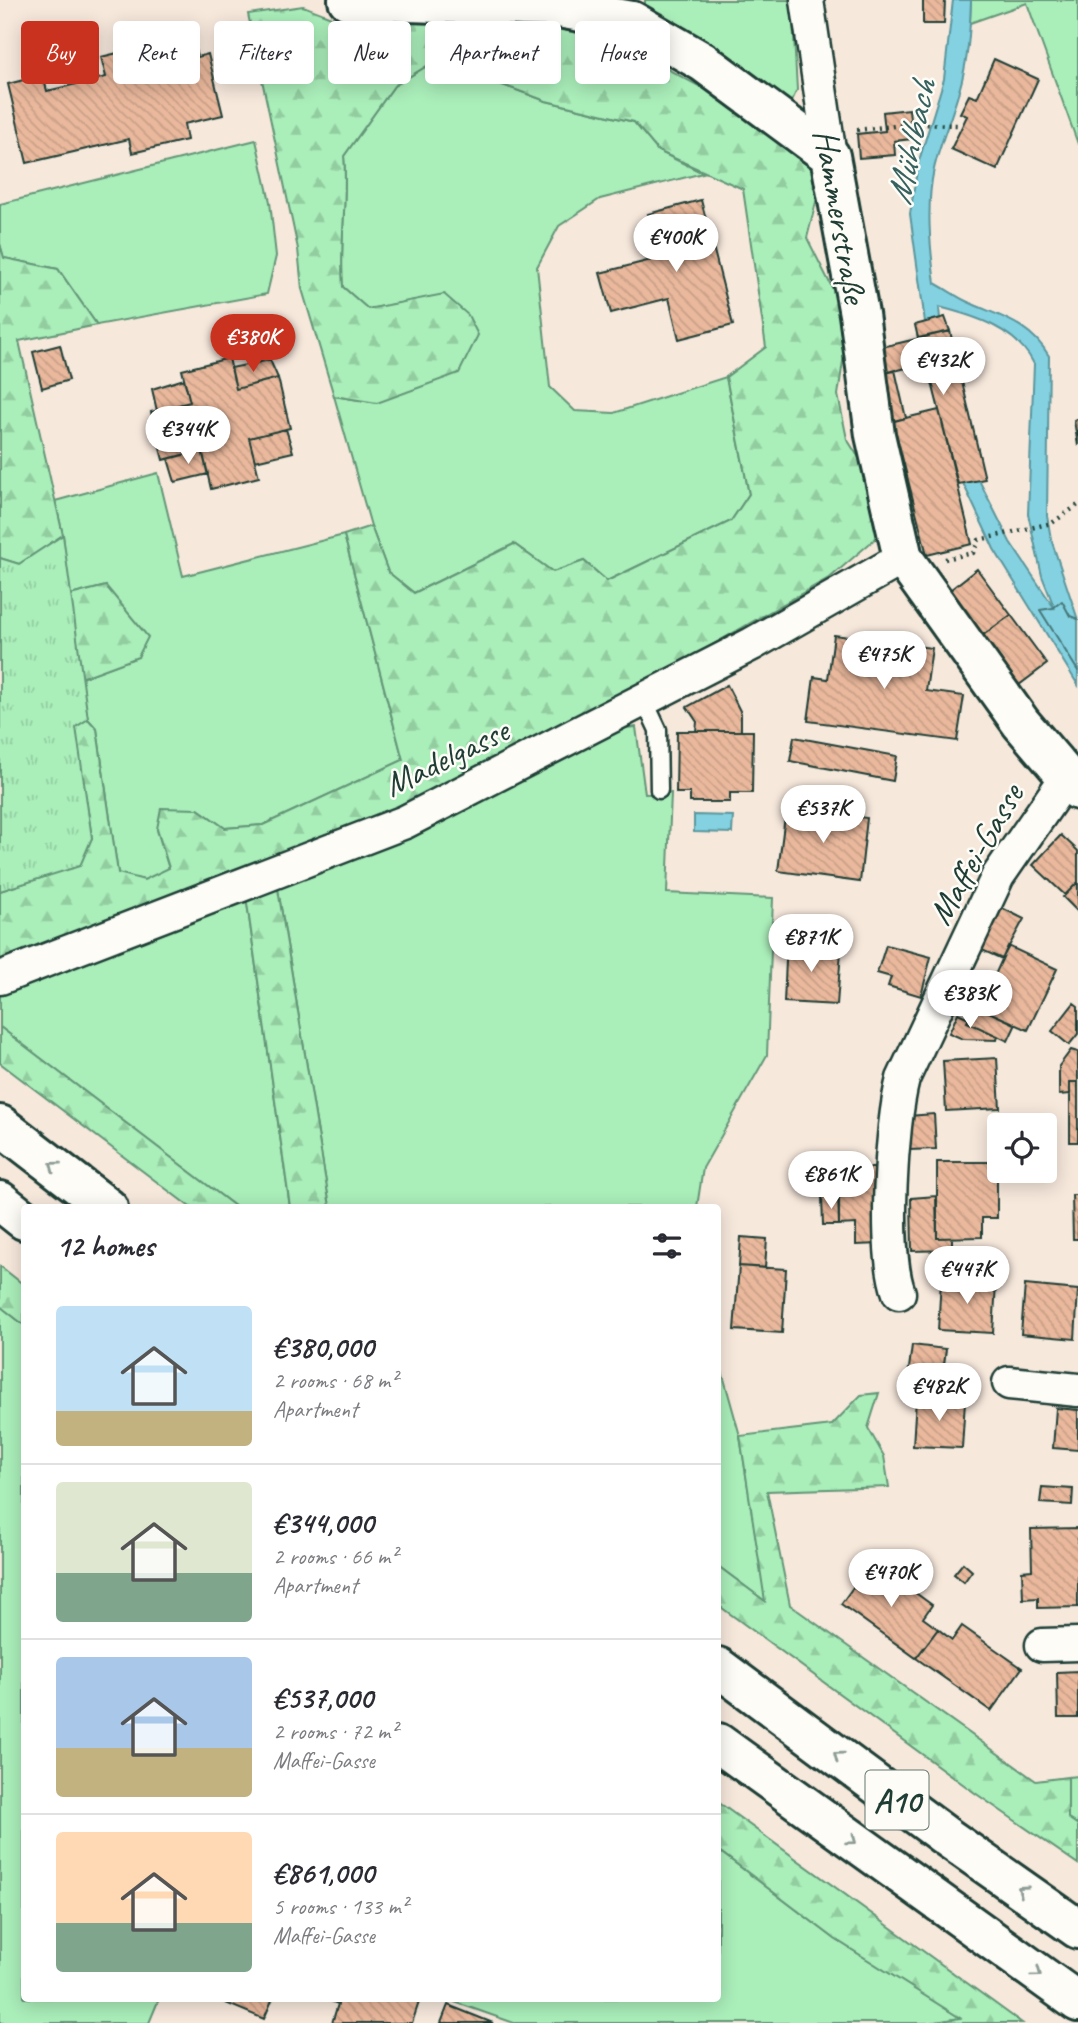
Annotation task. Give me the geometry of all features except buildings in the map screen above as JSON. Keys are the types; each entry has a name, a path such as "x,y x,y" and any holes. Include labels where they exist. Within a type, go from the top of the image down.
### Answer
{"main road":[{"path":"348,0 554,7 632,21 703,62 829,146"},
{"name":"Hammerstraße","path":"829,146 859,314 875,435 903,558 1021,723 1072,784"},
{"path":"0,1125 103,1204"},
{"path":"0,1201 21,1218"},
{"name":"A10","path":"721,1669 944,1835 1078,1929"},
{"name":"A10","path":"721,1745 1078,2002"}],"street":[{"name":"Hammerstraße","path":"807,0 806,11 829,146"},
{"name":"Madelgasse","path":"0,978 405,822 752,644 903,558"},
{"name":"Maffei-Gasse","path":"899,1293 892,1274 892,1177 895,1116 902,1079 998,876 1072,784"},
{"path":"1009,1383 1078,1390"},
{"path":"1042,1645 1078,1644"}],"lane":[{"path":"644,700 658,730 659,790"}],"path":[{"path":"829,146 877,127 957,125"},
{"path":"979,540 1052,523 1078,505"}],"green space":[{"path":"645,0 792,0 797,90 789,107 670,27 670,21 661,21 645,10"},
{"path":"971,0 1078,0 1078,144 1027,3 970,23"},
{"path":"303,6 341,21 328,21 328,84 397,84 344,156 343,287 368,309 444,294 468,315 478,335 459,373 377,403 334,396 302,289 298,249 263,84 314,84 314,21 249,21 248,14"},
{"path":"399,12 458,21 425,21 425,67 411,76 411,21 350,21"},
{"path":"561,26 575,27 575,84 670,84 670,70 712,93 819,170 817,198 807,238 849,321 838,395 847,439 868,472 883,532 832,576 606,706 403,810 0,962 0,891 47,876 92,838 75,727 88,719 97,729 118,873 144,880 169,868 157,829 161,808 198,809 225,828 263,825 403,760 344,535 371,526 388,572 414,593 514,544 553,572 584,561 607,581 731,521 749,494 726,377 766,347 743,189 658,151 634,122 546,101 500,84 561,84"},
{"path":"425,67 425,84 500,84 546,101 634,122 658,151 703,173 600,199 559,226 537,267 550,387 575,411 614,413 726,377 749,494 731,521 607,581 584,561 553,572 514,544 414,593 388,572 371,526 334,396 377,403 444,295 368,309 343,287 344,156 394,86 411,84 411,76"},
{"path":"256,140 270,202 276,256 267,294 97,325 58,269 4,258 0,244 0,204"},
{"path":"0,244 4,258 58,269 97,325 19,341 63,535 19,564 0,558"},
{"path":"158,473 183,576 344,535 403,760 263,825 225,828 198,809 157,830 169,869 144,880 118,874 97,729 88,719 81,678 138,657 106,586 70,595 63,535 55,501"},
{"path":"63,535 88,719 76,727 92,838 80,866 0,891 0,558 19,564"},
{"path":"106,586 148,637 138,657 81,678 70,595"},
{"path":"636,727 645,794 671,793 667,893 773,898 767,1055 703,1168 697,1204 330,1204 277,883 614,729"},
{"path":"277,883 330,1204 290,1204 246,896"},
{"path":"246,896 290,1204 232,1204 0,1027 0,993"},
{"path":"0,1027 232,1204 186,1204 0,1063"},
{"path":"0,1266 21,1283 21,1323 0,1306"},
{"path":"0,1306 21,1323 21,2002 158,2002 149,2023 0,2023"},
{"path":"721,1368 740,1436 766,1602 721,1568"},
{"path":"879,1393 868,1428 884,1456 889,1487 767,1491 790,1605 1036,1781 1068,1777 1068,1818 1078,1825 1078,1864 975,1793 721,1607 721,1568 765,1601 740,1436 832,1425 861,1395"},
{"path":"1078,1776 1078,1825 1068,1818 1068,1777"},
{"path":"721,1804 1022,2023 930,2023 960,2018 835,1939 721,1852"},
{"path":"721,1852 835,1939 961,2018 930,2023 514,2023 454,2002 721,2002"}],"water":[{"path":"953,0 971,0 970,23 962,80 937,159 930,197 935,283 1024,328 1049,356 1047,516 1051,539 1078,620 1078,685 994,549 963,483 979,480 1010,542 1055,609 1042,576 1028,514 1034,364 1027,352 1006,333 980,320 939,307 940,319 925,322 910,214 918,164 944,79"},
{"path":"694,815 733,816 732,833 694,832"}],"water label":[{"name":"Mühlbach","path":"910,142"}]}
